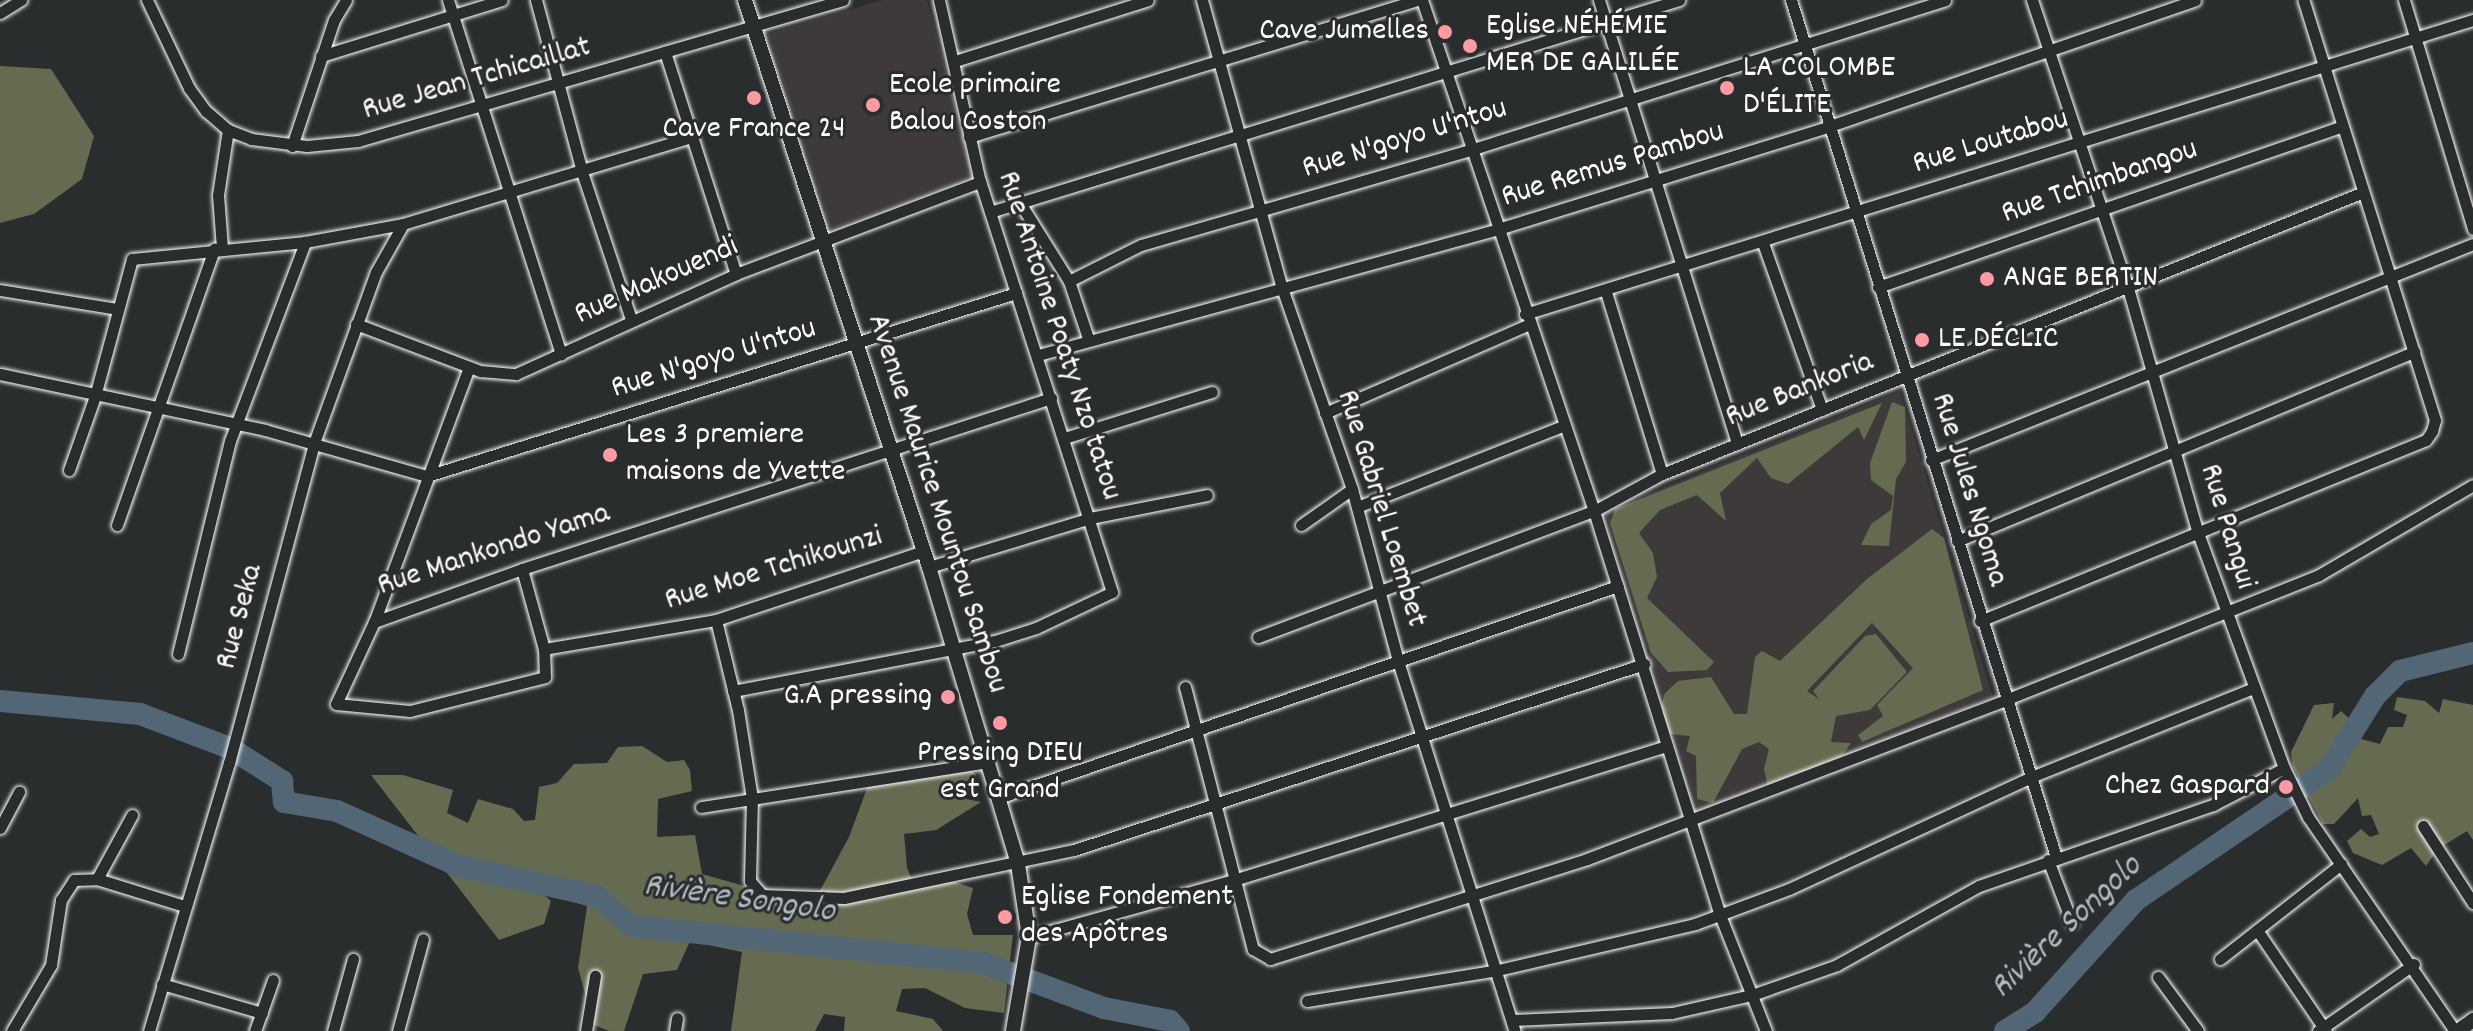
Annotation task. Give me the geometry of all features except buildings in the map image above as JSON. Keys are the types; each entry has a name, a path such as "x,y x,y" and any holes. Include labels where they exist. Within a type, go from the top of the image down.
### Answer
{"street":[{"path":"0,13 21,0"},
{"path":"117,525 218,248 218,195 228,130 189,88 147,0"},
{"path":"292,146 321,56 346,0"},
{"path":"448,0 561,354"},
{"path":"321,56 502,0"},
{"path":"536,0 582,172 631,319"},
{"name":"Avenue Maurice Mountou Sambou","path":"745,0 929,567 1018,864 1029,937 1013,1031"},
{"name":"Rue Jean Tchicaillat","path":"228,130 292,146 358,141 841,0"},
{"name":"Rue Antoine Poaty Nzo tatou","path":"939,0 980,182 1112,592 1036,628 953,647"},
{"path":"955,61 1148,0"},
{"name":"Rue Gabriel Loembet","path":"1202,0 1282,288 1352,489 1398,661 1475,891 1514,1026"},
{"path":"969,137 1416,0"},
{"path":"1422,0 1526,319 1644,664 1689,823 1720,915 1766,1031"},
{"path":"1599,0 1737,444"},
{"path":"990,212 1679,0"},
{"name":"Rue Jules Ngoma","path":"1791,0 1980,621 2031,777 2072,923"},
{"name":"Rue N'goyo U'ntou","path":"1069,281 1141,245 1470,150 1945,0"},
{"name":"Rue Pangui","path":"2032,0 2128,288 2198,533 2284,768 2299,802 2414,964 2456,1031"},
{"name":"Rue Remus Pambou","path":"1038,355 1498,229 1830,126 2195,0"},
{"path":"1980,621 2426,440 2435,420 2387,277 2303,0"},
{"path":"2404,0 2473,229"},
{"name":"Rue Loutabou","path":"1325,413 1526,319 2473,20"},
{"path":"665,52 736,274"},
{"name":"Rue Tchimbangou","path":"1878,287 2340,127"},
{"path":"69,470 95,396 132,259 218,248 305,242 403,224 691,137"},
{"name":"Rue Makouendi","path":"356,324 469,367 498,376 516,374 631,319 736,274 822,239 980,182"},
{"name":"Rue Bankoria","path":"1258,637 1380,595 1594,511 1662,474 2361,193"},
{"path":"1020,203 1069,281 1089,341"},
{"name":"Rue Seka","path":"149,1031 229,763 314,443 376,272 403,224"},
{"path":"178,654 205,527 236,424 305,242"},
{"path":"1763,243 1822,410"},
{"path":"1931,460 2473,244"},
{"path":"0,290 117,309"},
{"path":"1606,292 1662,474"},
{"name":"Rue N'goyo U'ntou","path":"427,476 1016,293"},
{"path":"1957,541 2176,454 2414,352"},
{"name":"Rue Mankondo Yama","path":"374,622 469,367"},
{"path":"0,374 236,424 427,476"},
{"path":"1064,438 1212,392"},
{"name":"Rue Mankondo Yama","path":"374,622 522,569 1051,398"},
{"path":"1357,507 1563,426"},
{"path":"1185,687 1253,949 1263,960 1689,823 2005,700 2319,575 2473,485"},
{"path":"1301,525 1352,489"},
{"path":"929,567 1090,518 1207,495"},
{"name":"Rue Moe Tchikounzi","path":"544,649 716,620 923,551"},
{"path":"374,622 336,704 410,711 536,682 547,669 522,569"},
{"path":"998,798 1618,586"},
{"path":"716,620 733,691 752,798 750,881 762,895 844,898 1018,864 1119,837 1644,664"},
{"path":"733,691 953,647"},
{"path":"1307,1001 1498,970 1618,945 1720,915 2031,777 2253,688"},
{"path":"1029,937 1237,879 1667,746"},
{"path":"701,807 987,762"},
{"path":"1514,1026 1672,1013 1752,995 1837,965 1958,896 2052,858 2213,805 2284,768"},
{"path":"0,828 19,792"},
{"path":"97,879 132,815"},
{"path":"2423,826 2473,903"},
{"path":"2220,959 2341,864"},
{"path":"12,1031 51,965 66,888 81,876 184,906"},
{"path":"2257,930 2322,1030 2414,964"},
{"path":"398,1031 423,939"},
{"path":"333,1031 353,959"},
{"path":"586,1031 595,976"},
{"path":"2158,977 2198,1031"},
{"path":"255,1031 273,980"},
{"path":"162,984 262,1013"},
{"path":"675,1031 677,1018"},
{"path":"2456,1031 2473,1020"}],"shaded area":[{"name":"Ecole primaire Balou Coston","path":"883,0 927,0 973,176 831,229 768,34"},
{"path":"1900,391 1993,697 1700,815 1605,511"}],"green space":[{"path":"0,66 51,69 94,136 82,179 34,214 0,223"},
{"path":"1892,402 1905,407 1906,462 1896,479 1889,546 1861,545 1871,524 1891,510 1893,496 1871,480 1870,463"},
{"path":"1882,403 1864,440 1858,427 1788,484 1771,478 1757,458 1720,493 1726,521 1697,495 1660,510 1639,533 1653,553 1657,577 1647,598 1714,662 1707,670 1668,672 1651,653 1610,523 1615,509"},
{"path":"1932,529 1944,538 1983,690 1862,742 1858,735 1883,716 1877,705 1913,668 1872,623 1807,691 1820,700 1813,691 1865,636 1876,634 1907,672 1870,710 1836,716 1831,742 1851,743 1842,756 1768,787 1764,769 1769,749 1759,742 1742,749 1713,803 1697,799 1696,756 1686,751 1690,736 1658,733 1664,694 1678,681 1711,677 1734,714 1747,714 1755,657 1762,651 1780,661 1867,579"},
{"path":"2397,697 2425,701 2439,713 2443,699 2473,705 2473,840 2467,831 2438,849 2426,866 2411,848 2382,865 2353,853 2347,841 2361,829 2370,837 2379,834 2371,815 2362,816 2358,798 2334,824 2323,824 2293,767 2291,752 2314,705 2334,703 2332,719 2341,711 2357,726 2363,718 2369,719 2361,739 2380,744 2388,727 2403,727 2407,715 2394,710"},
{"path":"642,746 667,762 684,760 690,770 692,791 658,799 657,837 695,835 702,874 748,887 756,899 772,900 815,900 849,837 870,780 969,763 976,776 966,799 981,802 936,830 904,834 907,868 913,882 955,882 973,888 967,914 973,935 1013,935 1004,1013 965,1008 925,988 902,989 896,1011 933,1019 943,1031 844,1031 845,1017 824,1014 815,1031 731,1031 742,952 690,941 677,970 643,974 624,1031 609,1031 594,1025 578,968 587,906 542,893 551,901 544,924 499,940 371,775 403,775 453,790 447,813 468,823 478,799 513,809 524,821 535,820 539,787 557,783 574,764 607,763 618,747"}],"waterway":[{"name":"Rivière Songolo","path":"2005,1031 2035,1012 2136,900 2330,768 2375,696 2400,671 2473,653"},
{"name":"Rivière Songolo","path":"0,701 140,714 230,748 282,781 284,802 337,811 459,866 597,896 632,926 983,963 1104,1008 1170,1021 1179,1031"}],"place":[{"name":"Cave Jumelles","path":"1445,32"},
{"name":"Eglise NÉHÉMIE MER DE GALILÉE","path":"1470,46"},
{"name":"LA COLOMBE D'ÉLITE","path":"1727,88"},
{"name":"Cave France 24","path":"754,98"},
{"name":"Ecole primaire Balou Coston","path":"873,105"},
{"name":"ANGE BERTIN","path":"1987,279"},
{"name":"LE DÉCLIC","path":"1922,340"},
{"name":"Les 3 premiere maisons de Yvette","path":"610,455"},
{"name":"G.A pressing","path":"948,697"},
{"name":"Pressing DIEU est Grand","path":"1000,723"},
{"name":"Chez Gaspard","path":"2286,787"},
{"name":"Eglise Fondement des Apôtres","path":"1005,917"}]}
